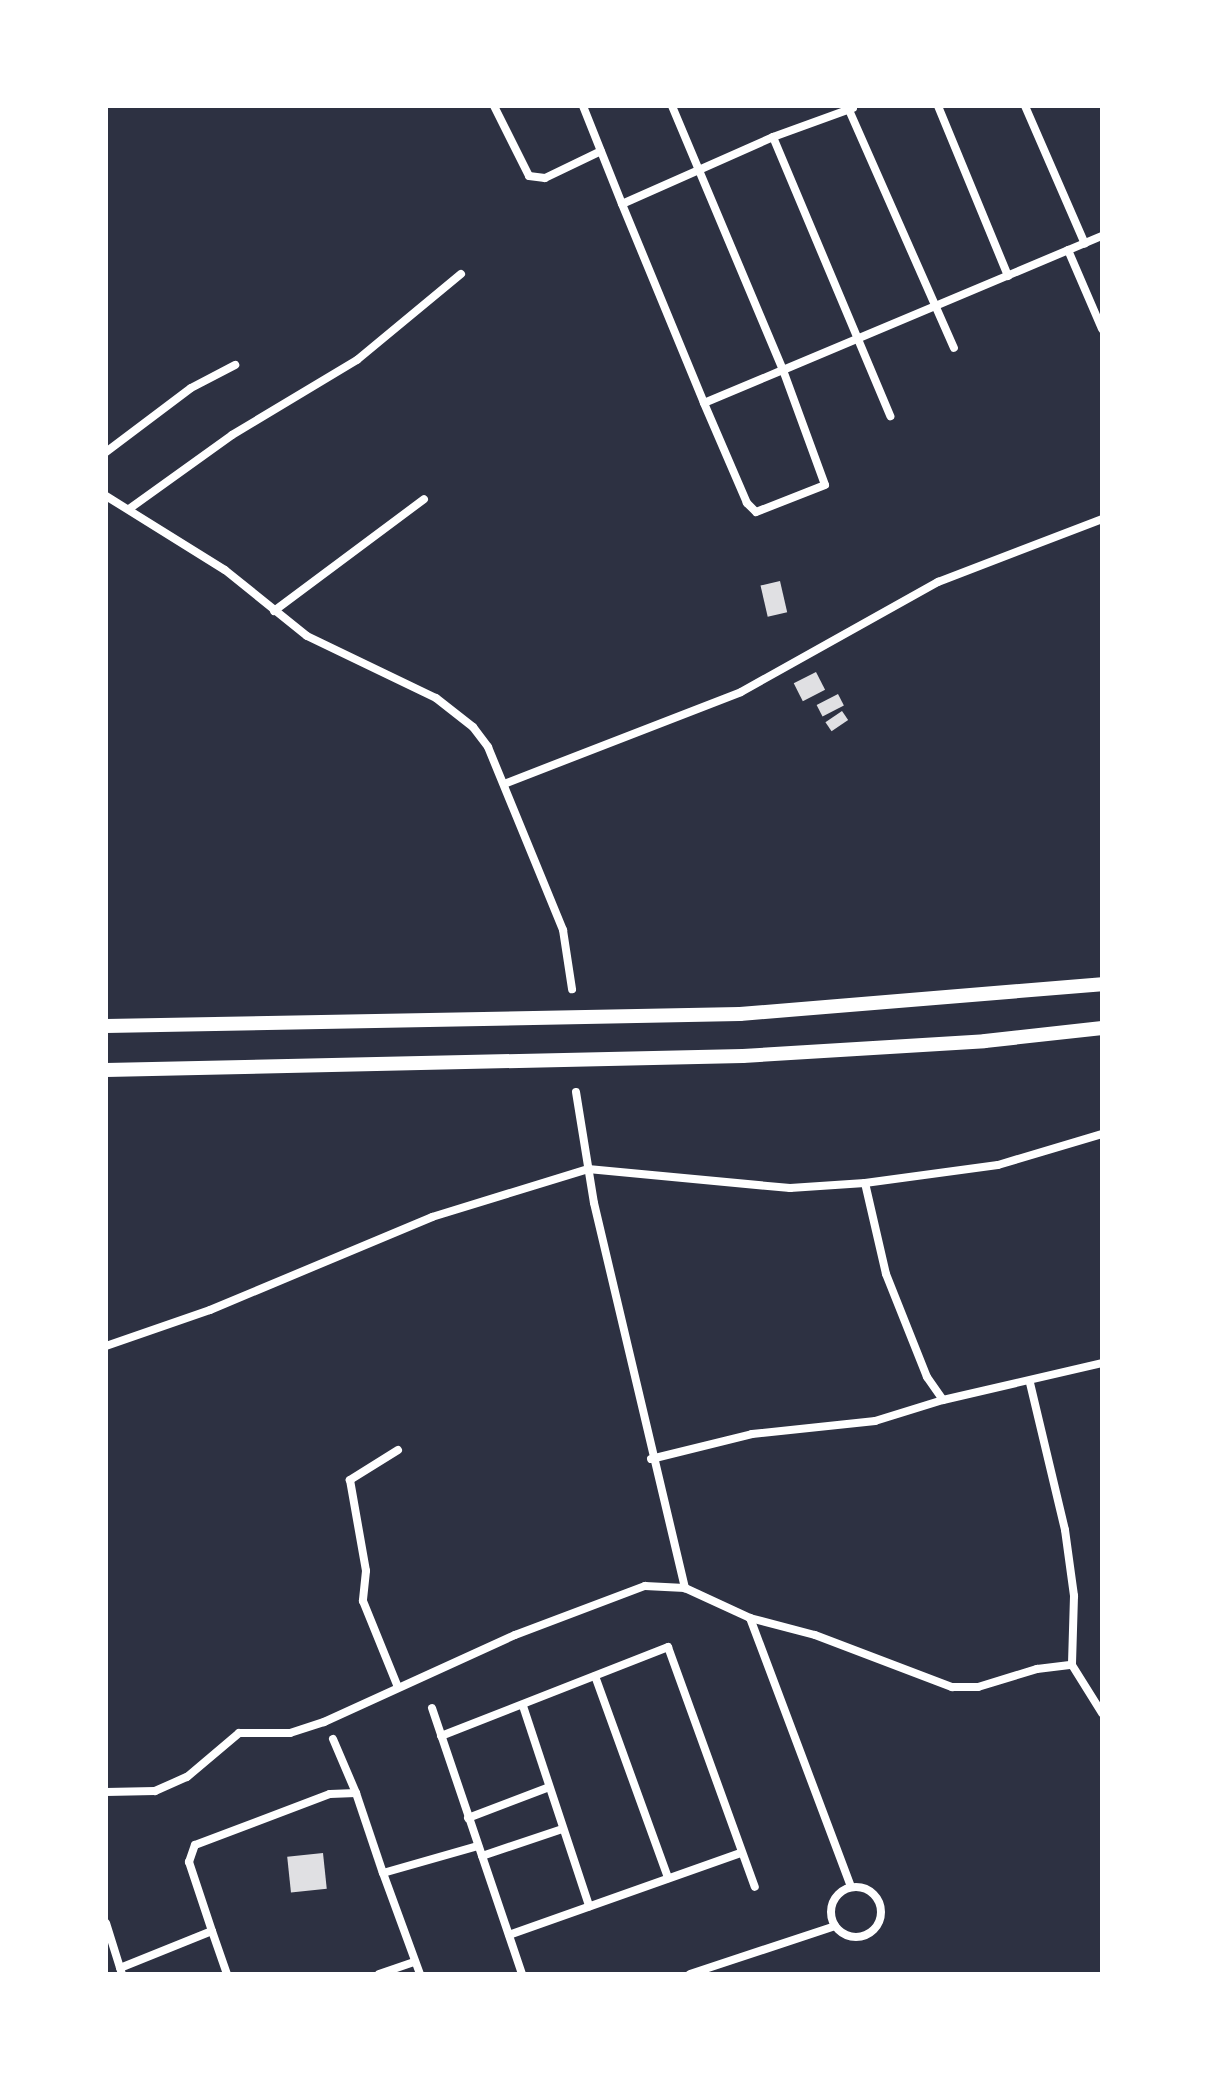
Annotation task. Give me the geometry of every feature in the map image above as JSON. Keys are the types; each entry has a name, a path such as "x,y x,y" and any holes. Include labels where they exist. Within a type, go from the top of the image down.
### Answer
{"highway":[{"path":"106,1026 740,1014 1102,984"},
{"path":"106,1070 743,1056 985,1041 1102,1028"}],"street":[{"path":"494,106 529,176 545,178 601,151"},
{"path":"583,106 704,403 752,508 763,511 816,493 826,479 672,106"},
{"path":"938,106 1008,276"},
{"path":"1025,106 1085,244"},
{"path":"622,204 773,137 853,108 934,307 954,348"},
{"path":"773,137 890,416"},
{"path":"704,403 1102,236"},
{"path":"1068,250 1102,329"},
{"path":"129,509 232,435 357,360 461,274"},
{"path":"106,452 191,388 235,365"},
{"path":"106,496 225,570 274,611 317,641 458,713 488,747 504,784 563,930 572,989"},
{"path":"274,611 424,499"},
{"path":"504,784 741,692 938,582 1102,519"},
{"path":"576,1092 588,1169 640,1389 651,1459 685,1588"},
{"path":"106,1346 210,1310 432,1217 588,1169 790,1188 865,1183 998,1165 1102,1134"},
{"path":"865,1183 886,1274 927,1377 943,1400"},
{"path":"651,1459 752,1434 875,1421 943,1400 1030,1383 1102,1363"},
{"path":"1030,1383 1067,1544 1074,1596 1072,1665 1102,1713"},
{"path":"398,1450 350,1480 366,1571 363,1601 398,1687"},
{"path":"106,1792 155,1791 187,1777 239,1733 290,1733 358,1709 398,1687 616,1594 645,1586 685,1588 750,1618 815,1635 952,1687 978,1687 1037,1669 1072,1665"},
{"path":"690,1974 835,1926 862,1937 881,1917 877,1898 851,1887 750,1618"},
{"path":"441,1736 668,1647 755,1887"},
{"path":"595,1676 668,1878"},
{"path":"523,1706 547,1788 589,1906"},
{"path":"432,1708 522,1974"},
{"path":"333,1739 356,1793 420,1974"},
{"path":"468,1818 547,1788"},
{"path":"227,1974 189,1862 195,1845 330,1794 356,1793"},
{"path":"482,1856 562,1829"},
{"path":"383,1873 478,1846"},
{"path":"509,1935 741,1853"},
{"path":"835,1926 831,1907 851,1887"},
{"path":"106,1923 121,1971 212,1931"},
{"path":"379,1974 414,1962"}],"building":[{"path":"780,581 787,612 768,617 761,585"},
{"path":"816,672 825,690 803,701 794,683"},
{"path":"838,694 844,706 823,716 817,705"},
{"path":"842,711 848,720 832,731 825,722"},
{"path":"323,1853 327,1889 291,1893 287,1857"}]}
